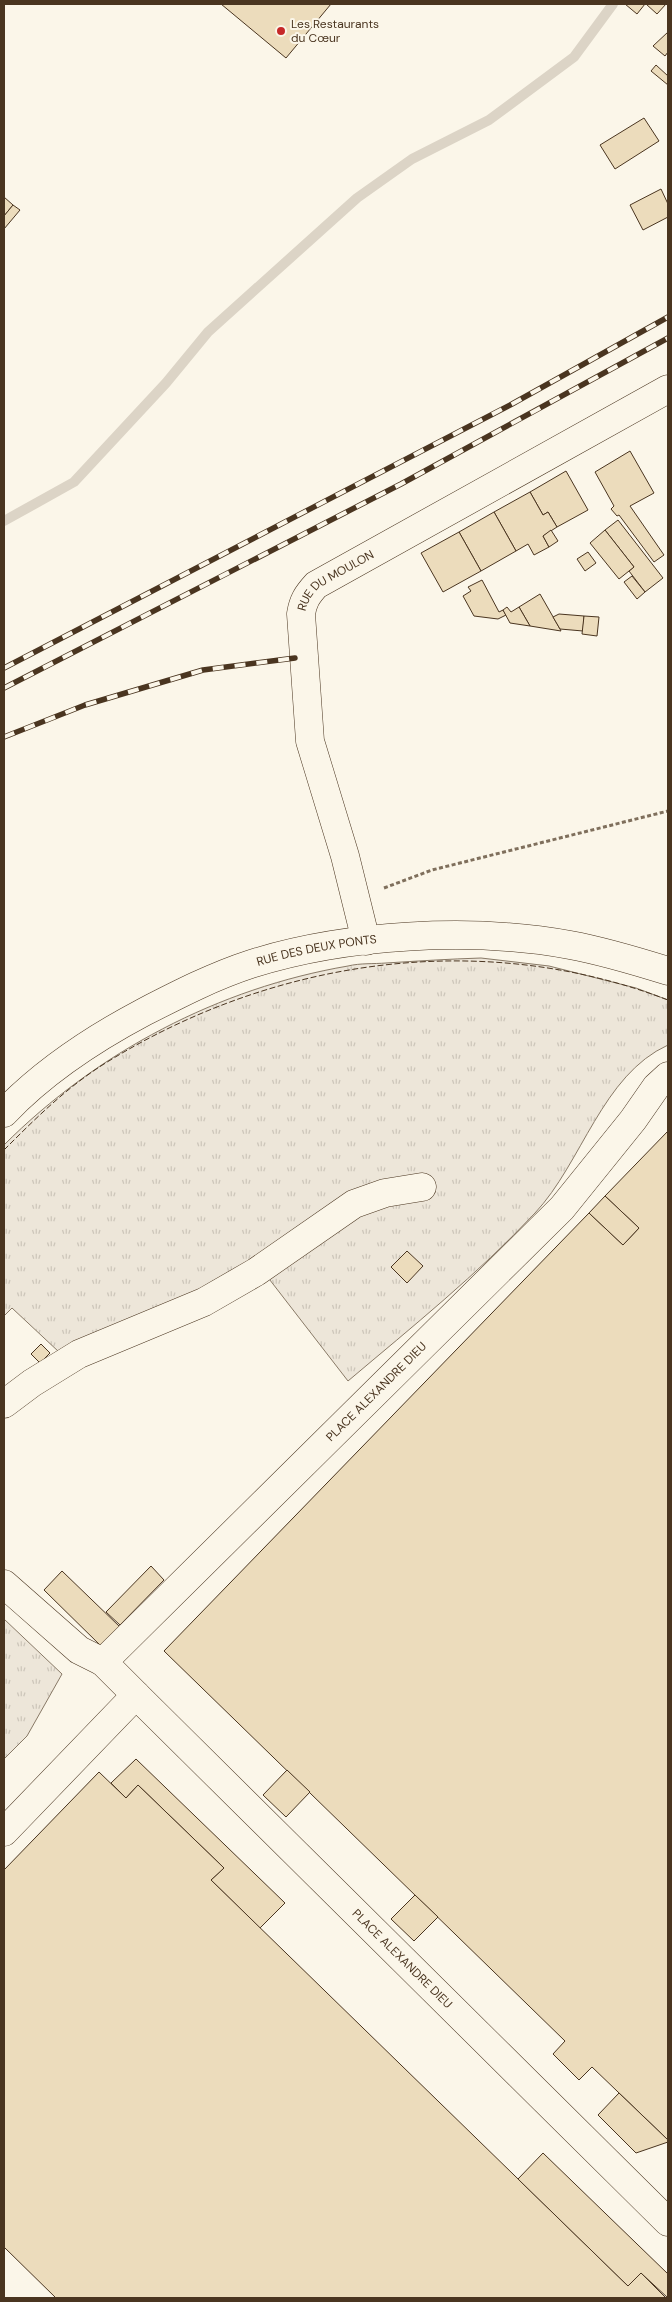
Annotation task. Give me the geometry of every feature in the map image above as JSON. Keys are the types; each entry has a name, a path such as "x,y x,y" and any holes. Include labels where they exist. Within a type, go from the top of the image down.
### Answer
{"street":[{"name":"RUE DU MOULON","path":"366,941 345,856 310,740 301,621 303,603 316,585 668,389"},
{"name":"RUE DES DEUX PONTS","path":"4,1113 56,1066 86,1045 128,1020 212,978 252,964 291,954 366,941 478,936 526,938 579,947 668,971"},
{"name":"PLACE ALEXANDRE DIEU","path":"668,1076 656,1087 633,1120 562,1208 103,1662 668,2222"},
{"path":"4,1404 32,1383 79,1354 204,1302 256,1272 354,1204 385,1193 422,1187"},
{"path":"4,1584 79,1650 103,1662"},
{"path":"4,1832 136,1695"}],"path":[{"path":"355,899 432,870 668,811"}],"green space":[{"path":"481,958 549,966 636,988 668,1000 668,1045 645,1059 626,1077 609,1098 552,1193 535,1213 468,1279 348,1381 256,1262 217,1287 59,1352 12,1308 4,1316 4,1145 40,1112 79,1081 120,1053 162,1029 207,1008 253,990 300,976 353,965"},
{"path":"4,1619 62,1674 27,1736 4,1759"}],"building":[{"name":"Les Restaurants du Cœur","path":"221,4 331,4 286,58"},
{"path":"625,4 645,4 637,14"},
{"path":"646,4 666,4 657,14"},
{"path":"668,32 668,52 665,56 653,46"},
{"path":"656,65 668,76 668,85 651,71"},
{"path":"644,118 659,141 615,169 600,145"},
{"path":"661,189 668,204 668,217 643,230 630,205"},
{"path":"4,197 13,205 4,216"},
{"path":"13,205 20,210 4,229 4,216"},
{"path":"630,451 654,493 630,506 664,555 654,562 619,515 617,516 611,509 614,506 595,472"},
{"path":"566,471 588,510 557,527 548,512 543,515 530,492"},
{"path":"530,492 543,515 548,512 557,527 543,536 549,547 534,555 528,544 516,551 494,512"},
{"path":"494,512 516,551 481,571 459,532"},
{"path":"618,520 663,578 645,592 629,571 634,567 605,530"},
{"path":"551,530 558,541 549,547 543,536"},
{"path":"605,530 634,567 619,579 590,543"},
{"path":"459,532 481,571 443,592 421,553"},
{"path":"588,552 596,563 585,571 577,559"},
{"path":"632,576 645,592 637,599 624,582"},
{"path":"482,580 499,612 503,610 506,615 498,619 474,616 463,596 471,591 468,587"},
{"path":"540,594 561,631 530,626 519,607"},
{"path":"507,607 511,612 519,607 530,626 510,623 503,610"},
{"path":"559,614 584,616 583,631 560,629 553,617"},
{"path":"584,616 599,617 597,636 582,634"},
{"path":"668,1131 668,2140 592,2067 579,2080 553,2054 565,2041 164,1651 589,1213 623,1245 639,1228 605,1196"},
{"path":"605,1196 639,1228 623,1245 589,1213"},
{"path":"407,1251 423,1266 407,1283 391,1267"},
{"path":"41,1344 50,1353 40,1363 31,1354"},
{"path":"151,1566 164,1580 120,1625 106,1612"},
{"path":"62,1571 120,1627 101,1646 44,1590"},
{"path":"136,1759 285,1903 260,1928 211,1880 224,1868 138,1785 126,1798 111,1783"},
{"path":"287,1770 310,1792 286,1817 263,1795"},
{"path":"99,1772 126,1798 138,1785 224,1868 211,1880 628,2286 641,2273 666,2298 56,2298 4,2247 4,1870"},
{"path":"415,1895 438,1917 414,1941 391,1919"},
{"path":"619,2093 668,2142 636,2153 598,2115"},
{"path":"543,2153 668,2274 668,2298 641,2273 628,2286 518,2179"}],"waterway":[{"path":"4,521 74,482 166,383 208,332 357,198 412,159 489,120 574,57 613,4"}],"railway":[{"path":"4,668 512,404 668,317"},
{"path":"4,688 401,484 668,338"},
{"path":"4,737 85,705 203,670 295,658"}],"fence":[{"path":"4,1150 39,1115 90,1073 104,1064 169,1028 237,1000 307,979 379,966 452,961 525,965 597,978 668,1000"}],"place":[{"name":"Les Restaurants du Cœur","path":"281,31"}]}
